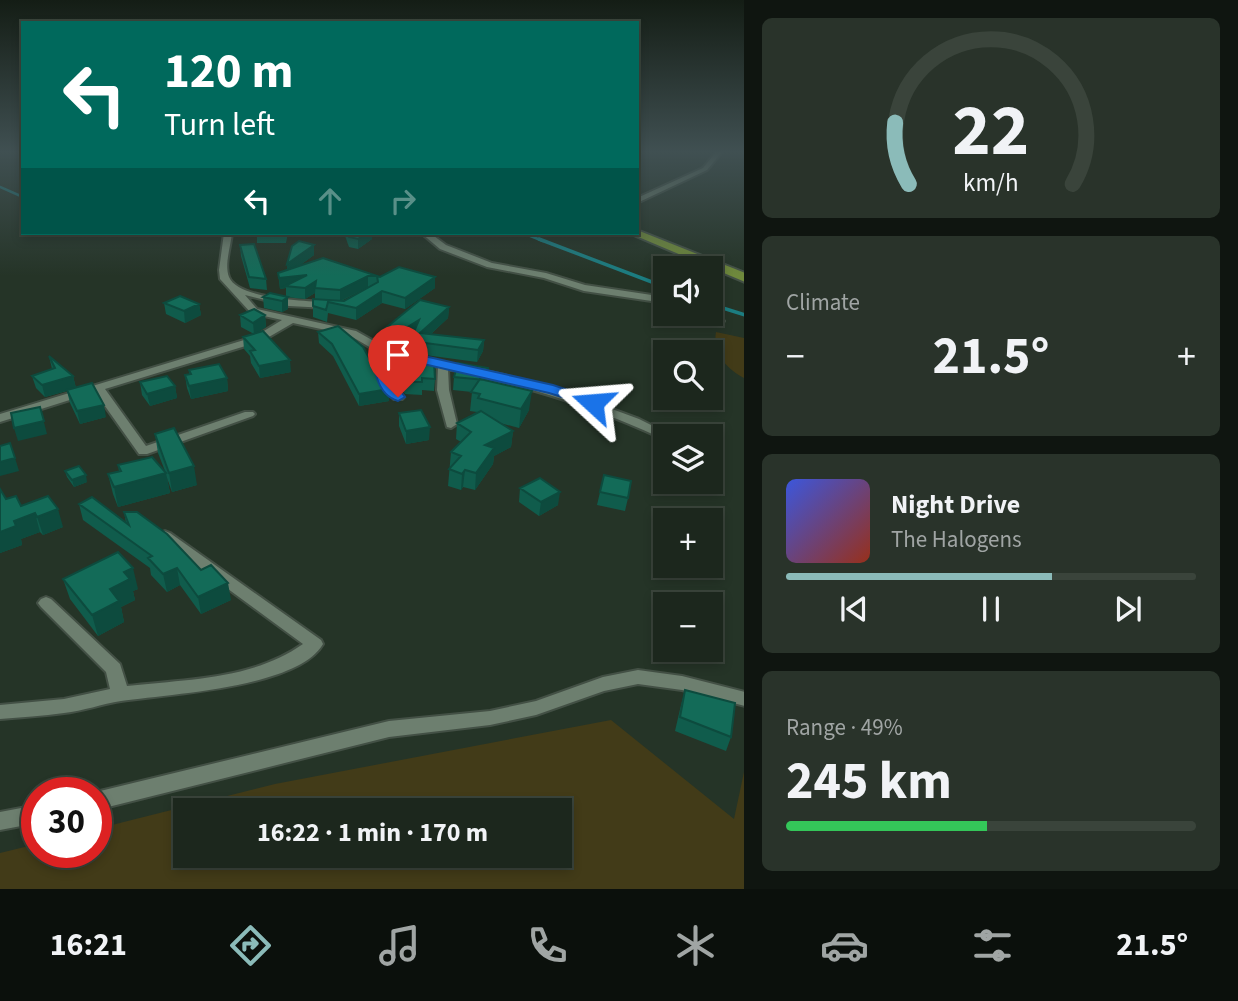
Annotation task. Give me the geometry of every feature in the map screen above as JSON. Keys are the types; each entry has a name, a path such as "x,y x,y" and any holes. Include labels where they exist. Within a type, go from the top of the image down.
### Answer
{"main road":[{"path":"639,228 700,256"},
{"path":"639,234 698,256"},
{"path":"723,265 744,272"},
{"path":"723,268 744,278"}],"street":[{"path":"228,235 223,270 225,279 254,311 352,334 384,351 553,389 653,429"},
{"path":"428,235 443,247 490,265 546,276 594,290 653,298"},
{"path":"235,290 289,303 335,306"},
{"path":"0,418 258,339 290,320"},
{"path":"384,351 381,359 383,378 398,397"},
{"path":"443,365 443,390 451,424"},
{"path":"98,388 143,451 249,414"},
{"path":"0,712 66,706 224,680 274,669 300,657 315,644 155,529"},
{"path":"46,603 114,669 120,695"},
{"path":"112,797 389,729 490,718 537,708 603,684 638,677 682,683 738,695 744,699"},
{"path":"0,821 21,817"}],"shaded area":[{"path":"716,332 744,338 744,378 723,361 723,340 715,340"},
{"path":"611,720 734,819 744,772 744,889 0,889 0,853 21,848 21,868 112,868 112,825 173,810 173,868 572,868 572,798 219,798 275,784"}],"building":[{"path":"348,235 363,235 358,239"},
{"path":"299,241 314,245 287,264 292,246"},
{"path":"254,244 266,279 249,277 240,245"},
{"path":"323,258 377,276 368,276 340,290 315,288 316,281 305,288 285,286 307,275 279,278 278,273"},
{"path":"399,267 435,277 405,298 382,291 356,308 328,302 326,310 313,306 313,299 344,301 378,282 377,276"},
{"path":"270,293 288,297 282,301 263,297"},
{"path":"180,296 199,304 184,311 164,303"},
{"path":"420,300 449,307 420,333 484,340 478,350 410,341 419,320 393,336 382,331"},
{"path":"254,309 265,315 253,323 240,315"},
{"path":"338,326 363,347 389,389 359,394 332,344 318,332"},
{"path":"263,331 290,360 259,366 250,351 255,350 243,337"},
{"path":"49,356 73,376 42,385 32,376 55,368"},
{"path":"398,362 434,363 435,379 422,378 422,382 405,382 398,372"},
{"path":"458,363 488,368 485,380 454,377"},
{"path":"219,364 227,378 189,386 185,375 191,374 189,370"},
{"path":"167,376 175,386 147,394 140,382"},
{"path":"480,379 532,391 521,409 478,398 480,394 471,392"},
{"path":"92,383 104,405 77,411 67,390"},
{"path":"40,407 44,421 14,428 11,413"},
{"path":"421,410 430,427 406,431 399,413"},
{"path":"481,411 513,431 485,445 494,448 476,473 465,470 462,474 449,469 461,456 451,452 471,432 457,423"},
{"path":"174,428 194,466 169,473 155,434"},
{"path":"10,443 15,458 0,462 0,446"},
{"path":"152,457 166,473 114,487 108,474 121,471 118,465"},
{"path":"79,466 86,475 72,480 65,471"},
{"path":"604,475 631,481 628,498 600,492"},
{"path":"540,478 560,492 541,502 520,488"},
{"path":"0,489 6,499 16,496 21,506 48,496 58,509 37,517 35,513 14,521 16,526 0,532"},
{"path":"92,497 129,525 124,512 137,512 167,534 201,570 211,565 228,583 198,597 177,568 163,574 148,558 152,556 79,504"},
{"path":"118,552 133,568 124,572 130,579 110,589 119,601 92,615 63,579"},
{"path":"685,690 735,703 731,737 680,717"}],"waterway":[{"path":"15,193 21,196"},
{"path":"528,235 543,241"},
{"path":"539,239 653,282"},
{"path":"723,308 744,315"}],"route":[{"path":"398,397 383,378 381,359 384,351 553,389 593,403"}]}
